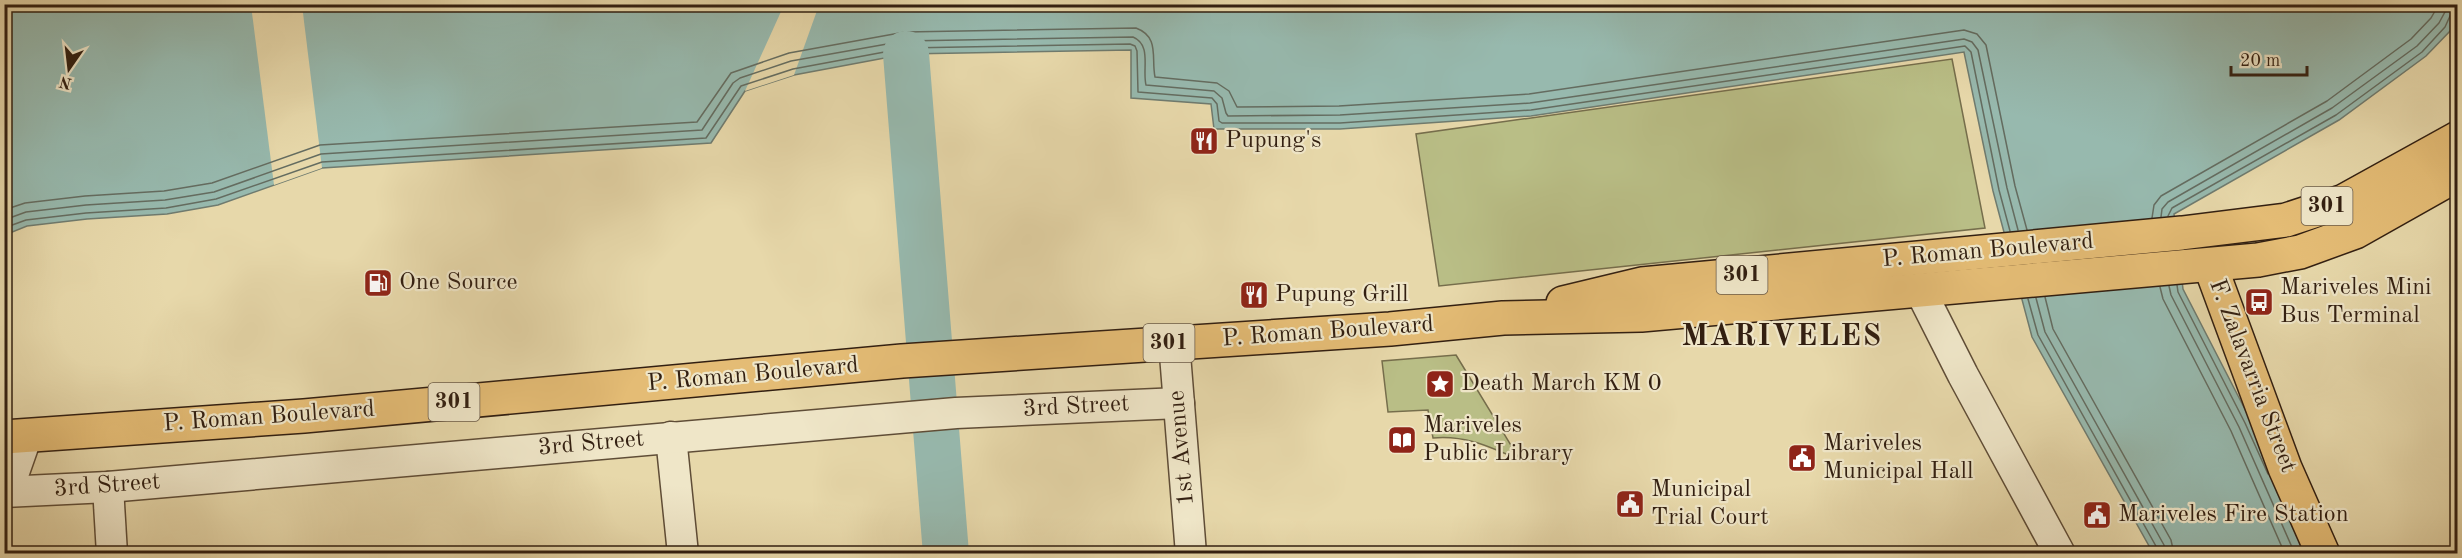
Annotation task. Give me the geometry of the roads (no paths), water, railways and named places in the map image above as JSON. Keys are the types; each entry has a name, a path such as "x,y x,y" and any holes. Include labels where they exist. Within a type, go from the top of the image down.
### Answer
{"main road":[{"name":"P. Roman Boulevard","path":"1503,318 1642,284 2182,233 2286,220 2344,201 2457,138"},
{"name":"P. Roman Boulevard","path":"16,436 304,416 902,361 1390,329 1503,318 1641,315 2258,260 2300,252 2344,236 2457,174"},
{"name":"F. Zalavarria Street","path":"2198,266 2323,554"}],"street":[{"path":"1920,290 1963,375 2060,554"},
{"name":"1st Avenue","path":"1174,342 1191,554"},
{"name":"3rd Street","path":"6,492 108,487 956,413 1179,403"},
{"path":"6,492 16,436"},
{"path":"671,437 683,554"},
{"path":"108,487 112,554"}],"water":[{"path":"5,5 2457,5 2457,13 2451,30 2426,56 2339,120 2174,214 2183,289 2251,421 2310,553 2153,553 2032,337 1993,191 1964,52 1531,116 1340,129 1214,129 1211,104 1131,98 1131,50 906,54 794,75 745,91 711,143 322,168 218,205 167,214 87,219 27,226 5,235"}],"waterway":[{"path":"906,54 946,554"}],"place":[{"name":"Pupung's","path":"1204,141"},
{"name":"One Source","path":"378,283"},
{"name":"Pupung Grill","path":"1254,295"},
{"name":"Mariveles Mini Bus Terminal","path":"2259,302"},
{"name":"Death March KM 0","path":"1440,384"},
{"name":"Mariveles Public Library","path":"1402,440"},
{"name":"Mariveles Municipal Hall","path":"1802,458"},
{"name":"Municipal Trial Court","path":"1630,504"},
{"name":"Mariveles Fire Station","path":"2097,515"}],"district":[{"name":"MARIVELES","path":"1782,337"}]}
